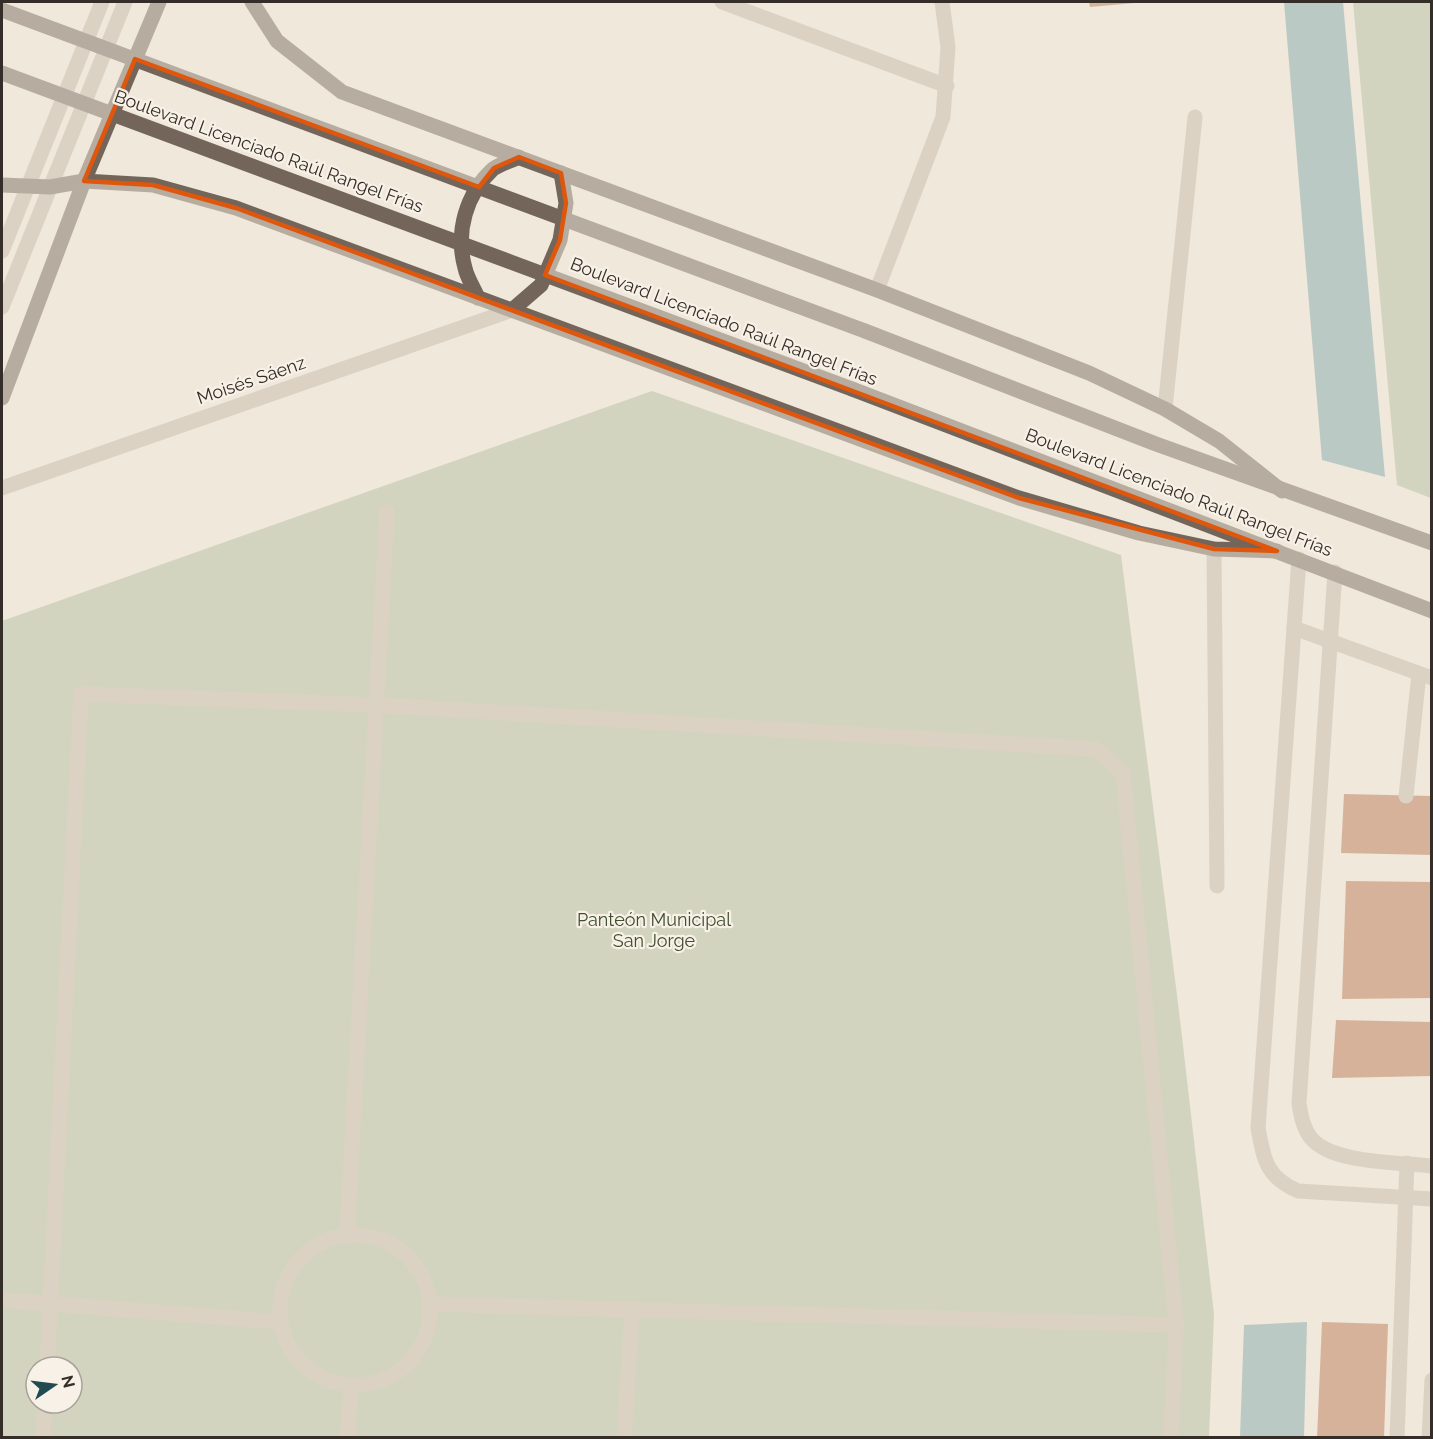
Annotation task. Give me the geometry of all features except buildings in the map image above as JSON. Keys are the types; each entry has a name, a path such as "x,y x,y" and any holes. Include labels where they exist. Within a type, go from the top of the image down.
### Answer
{"main road":[{"path":"2,398 84,181 159,2"},
{"path":"252,2 277,41 342,92 877,290 1089,373 1165,409 1219,441 1282,491"},
{"name":"Boulevard Licenciado Raúl Rangel Frías","path":"2,10 865,331 1282,491 1431,543"},
{"name":"Boulevard Licenciado Raúl Rangel Frías","path":"2,73 852,389 1335,572 1431,611"},
{"path":"478,298 465,269 462,245 464,212 477,189 495,168 519,157"},
{"path":"512,310 541,285 560,240 566,203 561,173"},
{"path":"2,185 50,187 84,181 153,185 236,208 1018,498 1128,530 1214,549 1277,551"}],"street":[{"path":"2,251 102,2"},
{"path":"2,307 125,2"},
{"path":"723,2 947,86"},
{"path":"877,290 931,155 943,117 948,47 942,2"},
{"path":"1165,409 1195,117"},
{"name":"Moisés Sáenz","path":"2,488 512,310"},
{"path":"347,1234 387,512"},
{"path":"1214,549 1217,886"},
{"path":"1299,559 1258,1128 1264,1162 1281,1183 1298,1191 1431,1199"},
{"path":"1335,572 1314,860 1299,1103 1301,1118 1312,1140 1328,1150 1351,1157 1431,1166"},
{"path":"1294,628 1425,676 1406,795"},
{"path":"48,1355 81,694 376,705 1096,748 1123,773 1176,1325 1171,1437"},
{"path":"1397,1437 1407,1163"},
{"path":"347,1234 378,1238 393,1244 412,1260 425,1280 431,1304 428,1330 417,1353 400,1371 376,1383 351,1386 326,1381 304,1367 288,1346 280,1322 280,1296 289,1272 304,1253 324,1240 347,1234"},
{"path":"2,1300 280,1322"},
{"path":"431,1304 1176,1325"},
{"path":"624,1437 632,1310"},
{"path":"1429,1437 1431,1380"},
{"path":"347,1437 351,1386"},
{"path":"43,1437 44,1415"}],"highlighted area":[{"path":"135,59 479,187 494,168 519,157 561,173 566,203 560,240 545,275 1277,551 1214,549 1019,498 236,208 153,185 84,181"}],"green space":[{"path":"1353,2 1431,2 1431,498 1397,485"},
{"name":"Panteón Municipal San Jorge","path":"652,391 1121,555 1179,1011 1214,1314 1209,1437 2,1437 2,621"}],"water":[{"path":"1284,2 1343,2 1385,477 1322,460"},
{"path":"1307,1322 1304,1437 1240,1437 1244,1325"}]}
